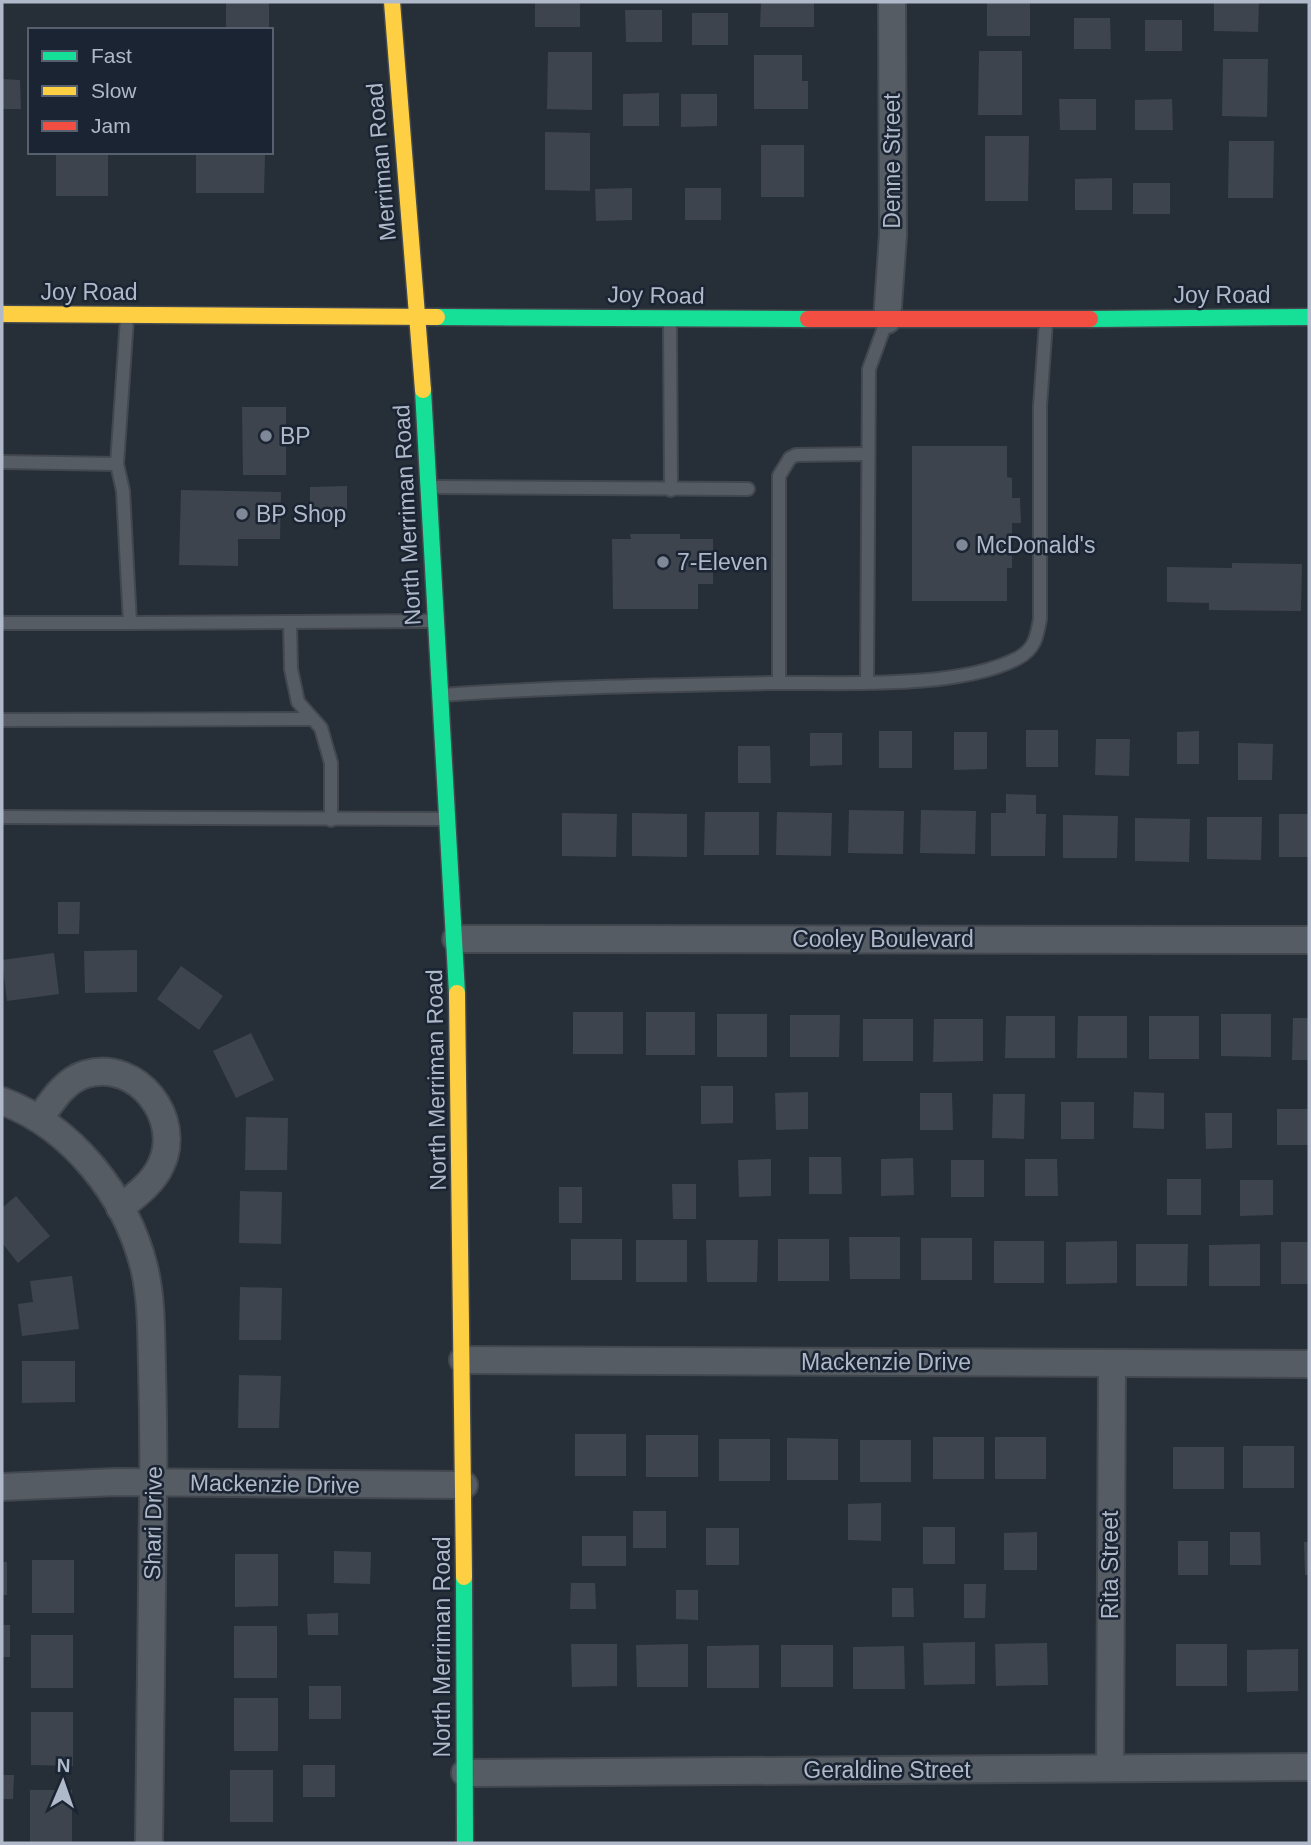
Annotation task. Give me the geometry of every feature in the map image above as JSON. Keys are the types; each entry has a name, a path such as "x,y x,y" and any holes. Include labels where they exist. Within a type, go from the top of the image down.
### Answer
{"main road":[{"name":"Merriman Road","path":"392,2 407,214 419,317"},
{"name":"Joy Road","path":"2,314 887,320 1309,317"},
{"name":"North Merriman Road","path":"419,317 439,695 450,820 456,939 463,1360 465,1843"}],"street":[{"name":"Denne Street","path":"887,320 893,235 892,2"},
{"name":"Cooley Boulevard","path":"456,939 1309,940"},
{"path":"40,1118 65,1087 87,1074 121,1076 146,1090 165,1119 166,1148 157,1173 120,1208"},
{"name":"Shari Drive","path":"2,1101 40,1118 76,1149 108,1187 120,1208 144,1266 150,1304 153,1483 149,1843"},
{"name":"Mackenzie Drive","path":"463,1360 1309,1364"},
{"name":"Rita Street","path":"1110,1768 1112,1363"},
{"name":"Mackenzie Drive","path":"2,1487 153,1483 464,1485"},
{"name":"Geraldine Street","path":"465,1773 1309,1767"}],"lane":[{"path":"127,315 117,464 123,491 130,623"},
{"path":"670,317 671,490"},
{"path":"439,695 544,688 867,682 980,671 1019,658 1031,650 1040,619 1040,406 1046,318"},
{"path":"867,682 869,369 887,320"},
{"path":"779,683 779,476 790,458 796,456 867,454"},
{"path":"2,462 117,464"},
{"path":"430,487 748,489"},
{"path":"2,623 435,620"},
{"path":"290,623 291,669 298,702 321,728 331,763 331,820"},
{"path":"2,720 313,719"},
{"path":"2,817 450,820"}],"building":[{"path":"226,2 269,2 269,28 226,28"},
{"path":"535,2 580,2 580,27 535,27"},
{"path":"761,2 814,2 814,27 760,27"},
{"path":"987,2 1030,2 1030,36 987,36"},
{"path":"1214,2 1259,2 1258,32 1214,31"},
{"path":"625,10 662,10 662,42 626,42"},
{"path":"692,13 728,13 728,45 692,45"},
{"path":"1074,18 1110,18 1111,49 1074,49"},
{"path":"1145,20 1182,20 1182,51 1145,51"},
{"path":"979,51 1022,51 1022,115 978,115"},
{"path":"548,52 592,52 592,110 547,109"},
{"path":"754,55 802,55 802,81 808,81 808,109 754,109"},
{"path":"1223,59 1268,59 1267,117 1222,116"},
{"path":"2,79 20,80 21,109 2,109"},
{"path":"659,93 659,126 623,126 623,94"},
{"path":"681,94 717,94 717,126 681,127"},
{"path":"1059,99 1096,99 1096,130 1060,130"},
{"path":"1172,99 1173,130 1135,130 1135,100"},
{"path":"545,132 590,133 590,191 545,190"},
{"path":"985,136 1029,136 1028,201 985,201"},
{"path":"1229,141 1274,141 1273,198 1228,198"},
{"path":"761,145 804,145 804,197 761,197"},
{"path":"56,154 108,154 108,196 56,196"},
{"path":"196,154 265,155 264,193 196,193"},
{"path":"1112,178 1112,210 1075,210 1075,179"},
{"path":"1133,183 1170,183 1170,214 1133,214"},
{"path":"632,188 632,220 596,221 595,189"},
{"path":"685,188 721,188 721,220 685,220"},
{"path":"242,407 286,407 286,475 243,475"},
{"name":"McDonald's","path":"912,446 1007,446 1007,477 1012,478 1012,498 1020,498 1021,523 1012,523 1012,568 1007,568 1007,601 912,601"},
{"path":"347,486 347,519 310,519 310,487"},
{"path":"181,490 281,492 280,539 238,539 238,566 179,565"},
{"name":"7-Eleven","path":"630,534 680,534 680,539 713,539 713,584 698,584 698,609 613,609 612,539 631,539"},
{"path":"1232,563 1302,564 1301,611 1209,610 1209,603 1167,602 1167,567 1232,568"},
{"path":"1026,730 1058,730 1058,767 1026,767"},
{"path":"879,731 912,731 912,768 879,768"},
{"path":"1199,731 1199,764 1177,764 1177,732"},
{"path":"954,732 987,732 987,769 954,770"},
{"path":"810,733 842,733 842,765 810,766"},
{"path":"1096,739 1130,739 1129,776 1095,775"},
{"path":"1238,743 1273,744 1272,780 1238,780"},
{"path":"738,746 770,746 771,783 738,783"},
{"path":"1006,794 1036,795 1036,814 1046,814 1045,856 991,856 991,813 1006,813"},
{"path":"849,810 904,811 903,854 848,853"},
{"path":"921,810 976,811 975,854 920,853"},
{"path":"705,812 759,812 759,855 704,855"},
{"path":"777,812 832,813 831,856 776,855"},
{"path":"562,813 617,814 616,857 562,856"},
{"path":"632,813 687,814 687,857 632,856"},
{"path":"1279,814 1309,814 1309,857 1279,857"},
{"path":"1063,815 1118,816 1117,858 1063,858"},
{"path":"1207,817 1262,817 1261,860 1207,859"},
{"path":"1135,818 1190,819 1189,862 1135,861"},
{"path":"58,902 80,902 79,934 58,934"},
{"path":"137,950 137,992 85,993 84,951"},
{"path":"54,953 59,994 7,1001 2,960"},
{"path":"181,966 223,996 199,1030 157,999"},
{"path":"573,1012 623,1012 623,1054 573,1054"},
{"path":"646,1012 695,1012 695,1055 646,1055"},
{"path":"717,1014 767,1014 767,1057 717,1057"},
{"path":"1221,1014 1271,1014 1271,1057 1221,1056"},
{"path":"790,1015 840,1015 839,1057 790,1057"},
{"path":"1006,1016 1055,1016 1055,1058 1005,1058"},
{"path":"1078,1016 1127,1016 1127,1058 1077,1058"},
{"path":"1149,1016 1199,1016 1199,1059 1149,1059"},
{"path":"1293,1018 1309,1018 1309,1060 1292,1060"},
{"path":"863,1019 913,1019 913,1061 863,1061"},
{"path":"934,1019 983,1019 983,1061 933,1062"},
{"path":"251,1033 274,1080 236,1098 213,1051"},
{"path":"701,1086 733,1086 733,1123 701,1124"},
{"path":"808,1092 808,1129 776,1130 775,1093"},
{"path":"1134,1092 1164,1093 1164,1129 1133,1128"},
{"path":"920,1093 952,1093 953,1130 920,1130"},
{"path":"993,1094 1025,1094 1024,1139 992,1138"},
{"path":"1061,1102 1094,1102 1094,1139 1061,1139"},
{"path":"1277,1109 1308,1109 1308,1145 1277,1145"},
{"path":"1205,1113 1232,1113 1232,1148 1206,1149"},
{"path":"246,1117 288,1118 287,1170 245,1170"},
{"path":"809,1157 841,1157 842,1194 809,1194"},
{"path":"913,1158 914,1195 881,1196 881,1159"},
{"path":"771,1159 771,1196 739,1197 738,1160"},
{"path":"1025,1159 1057,1159 1058,1196 1025,1196"},
{"path":"951,1160 984,1160 984,1197 951,1197"},
{"path":"1167,1179 1201,1179 1201,1215 1167,1215"},
{"path":"1240,1180 1273,1180 1273,1215 1240,1216"},
{"path":"672,1184 696,1184 696,1219 673,1219"},
{"path":"559,1187 582,1187 582,1223 559,1223"},
{"path":"240,1191 282,1192 281,1244 239,1243"},
{"path":"16,1196 50,1236 18,1263 2,1243 2,1208"},
{"path":"849,1237 900,1237 900,1279 850,1279"},
{"path":"921,1238 972,1238 972,1280 921,1280"},
{"path":"571,1239 622,1239 622,1280 571,1280"},
{"path":"778,1239 829,1239 829,1281 778,1281"},
{"path":"636,1240 687,1240 687,1282 636,1282"},
{"path":"706,1240 758,1240 757,1282 707,1282"},
{"path":"994,1241 1044,1241 1044,1283 994,1283"},
{"path":"1117,1241 1117,1283 1066,1284 1066,1242"},
{"path":"1281,1242 1309,1242 1309,1284 1281,1284"},
{"path":"1136,1244 1188,1244 1187,1286 1136,1286"},
{"path":"1260,1244 1260,1286 1209,1286 1209,1245"},
{"path":"72,1276 79,1329 22,1336 18,1304 33,1302 30,1281"},
{"path":"240,1287 282,1288 281,1340 239,1340"},
{"path":"22,1361 75,1361 75,1402 22,1403"},
{"path":"239,1375 281,1376 279,1428 238,1428"},
{"path":"575,1434 626,1434 626,1476 575,1476"},
{"path":"646,1435 698,1435 698,1477 646,1477"},
{"path":"933,1437 984,1437 984,1479 933,1479"},
{"path":"995,1437 1046,1437 1046,1479 995,1479"},
{"path":"787,1438 838,1439 838,1480 787,1480"},
{"path":"719,1439 770,1439 770,1481 719,1481"},
{"path":"860,1440 911,1440 911,1482 860,1482"},
{"path":"1243,1446 1294,1446 1294,1488 1243,1488"},
{"path":"1173,1447 1224,1447 1224,1489 1173,1489"},
{"path":"881,1503 881,1541 848,1540 848,1504"},
{"path":"633,1511 666,1511 666,1548 633,1548"},
{"path":"923,1527 955,1527 955,1564 923,1564"},
{"path":"706,1528 739,1528 739,1565 706,1565"},
{"path":"1037,1532 1037,1570 1004,1570 1004,1533"},
{"path":"1230,1532 1260,1532 1261,1565 1230,1565"},
{"path":"582,1536 626,1536 626,1566 582,1566"},
{"path":"1178,1541 1208,1541 1208,1575 1178,1575"},
{"path":"1304,1542 1309,1542 1309,1575 1305,1575"},
{"path":"334,1551 371,1552 370,1584 334,1583"},
{"path":"235,1554 278,1554 278,1606 235,1607"},
{"path":"32,1560 74,1560 74,1613 32,1613"},
{"path":"2,1562 7,1562 7,1595 2,1595"},
{"path":"571,1583 595,1583 596,1609 570,1609"},
{"path":"964,1584 986,1584 985,1618 964,1618"},
{"path":"892,1588 913,1588 914,1617 892,1617"},
{"path":"676,1590 698,1590 698,1620 676,1619"},
{"path":"338,1613 338,1635 308,1635 307,1614"},
{"path":"2,1625 10,1625 10,1657 2,1657"},
{"path":"234,1626 277,1626 277,1678 234,1678"},
{"path":"31,1635 73,1635 73,1688 31,1688"},
{"path":"975,1642 975,1684 924,1685 923,1643"},
{"path":"1047,1643 1048,1685 996,1686 995,1644"},
{"path":"571,1644 617,1644 617,1686 572,1687"},
{"path":"688,1644 688,1687 637,1687 636,1645"},
{"path":"1176,1644 1227,1644 1227,1686 1176,1686"},
{"path":"759,1645 759,1688 707,1688 707,1646"},
{"path":"781,1645 833,1645 833,1687 781,1687"},
{"path":"904,1646 905,1689 853,1689 853,1647"},
{"path":"1298,1649 1298,1691 1247,1692 1247,1650"},
{"path":"309,1686 341,1686 341,1719 309,1719"},
{"path":"234,1698 278,1698 278,1751 234,1751"},
{"path":"31,1712 73,1712 73,1766 31,1765"},
{"path":"303,1765 335,1765 335,1797 303,1797"},
{"path":"230,1770 273,1770 273,1822 230,1822"},
{"path":"2,1775 14,1775 13,1799 2,1799"},
{"path":"30,1790 72,1790 72,1843 30,1843"}],"traffic: fast":[{"path":"437,317 808,319"},
{"path":"1090,319 1309,317"},
{"path":"423,390 457,993"},
{"path":"464,1577 465,1843"}],"traffic: slow":[{"path":"392,2 423,390"},
{"path":"2,314 437,317"},
{"path":"457,993 464,1577"}],"traffic: jam":[{"path":"808,319 1090,319"}],"place":[{"name":"BP","path":"266,436"},
{"name":"BP Shop","path":"242,514"},
{"name":"McDonald's","path":"962,545"},
{"name":"7-Eleven","path":"663,562"}]}
